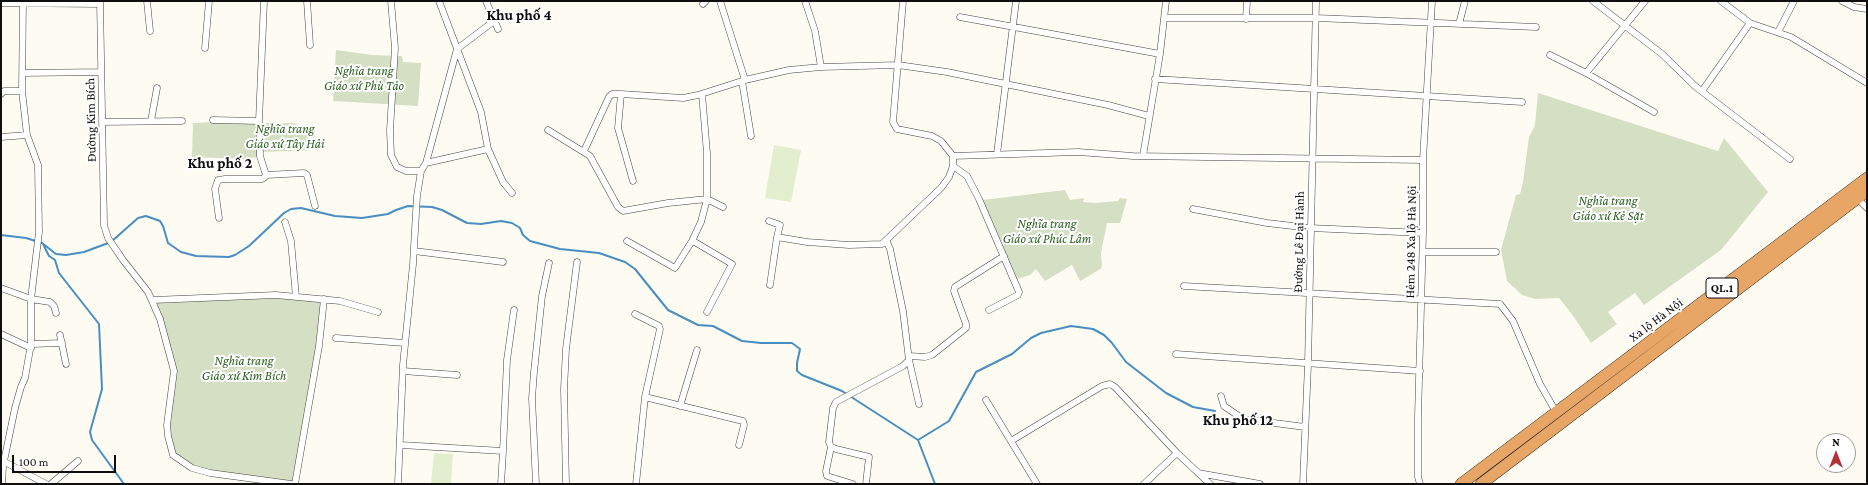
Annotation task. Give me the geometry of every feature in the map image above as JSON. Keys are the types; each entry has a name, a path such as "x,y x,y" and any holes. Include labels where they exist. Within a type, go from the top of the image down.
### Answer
{"highway":[{"name":"Xa lộ Hà Nội","path":"1481,484 1583,406 1767,260 1867,178"},
{"name":"Xa lộ Hà Nội","path":"1462,484 1576,397 1767,260 1867,191"},
{"path":"1576,397 1583,406"},
{"path":"1556,412 1562,422"}],"street":[{"path":"147,1 150,31"},
{"path":"206,48 209,1"},
{"path":"264,1 259,121 260,156 266,175"},
{"path":"307,1 310,45"},
{"path":"391,1 395,48 390,130 391,155 397,167 406,171 421,171"},
{"path":"439,1 482,112 488,149 503,182 512,194"},
{"path":"486,1 498,30"},
{"path":"720,1 744,80 751,136"},
{"path":"806,1 816,31 821,67"},
{"path":"777,237 807,242 876,245 886,240 941,188 948,178 953,166 953,156 941,141 932,136 904,131 895,127 893,110 904,1"},
{"path":"997,154 1004,84 1014,27 1016,1"},
{"path":"1143,156 1160,54 1166,1"},
{"path":"1246,19 1247,1"},
{"name":"Đường Lê Đại Hành","path":"1303,484 1308,364 1311,158 1316,1"},
{"name":"Hẻm 248 Xa lộ Hà Nội","path":"1420,484 1418,445 1423,252 1423,160 1428,96 1432,1"},
{"path":"1459,24 1465,1"},
{"path":"1593,1 1662,54 1702,91 1790,159"},
{"path":"1586,73 1645,1"},
{"path":"1721,1 1750,23 1791,37 1866,82 1867,74"},
{"path":"1778,32 1794,1"},
{"path":"1842,1 1854,7 1867,9"},
{"path":"2,484 15,408 25,378 31,346 31,299 36,246 39,232 38,165 27,135 22,91 24,2"},
{"path":"1,3 100,3"},
{"name":"Đường Kim Bích","path":"100,3 104,217 108,238 153,300"},
{"path":"960,17 1160,54"},
{"path":"1165,18 1316,18 1536,27"},
{"path":"398,484 405,343 414,251 417,196 421,171 426,163 457,49 494,21"},
{"path":"1702,91 1750,23"},
{"path":"1550,55 1586,73 1654,112"},
{"path":"584,151 609,97 612,94 683,98 702,94 744,80 789,70 821,67 898,65 947,72 1108,105 1149,116"},
{"path":"23,73 101,72"},
{"path":"1155,79 1522,102"},
{"path":"151,121 157,88"},
{"path":"1,94 4,91 22,91"},
{"path":"620,94 618,128 633,181"},
{"path":"627,241 675,268 692,241 701,222 707,199 707,153 702,94"},
{"path":"102,122 182,120"},
{"path":"213,120 259,121"},
{"path":"548,130 593,158 618,207 623,211 668,203 707,199 723,207"},
{"path":"1,137 27,135"},
{"path":"426,163 488,149"},
{"path":"953,156 1078,152 1143,156 1423,160"},
{"path":"953,166 962,172 970,182 979,199 1019,292 1018,294 989,310"},
{"path":"219,218 215,190 218,180 225,179 262,179 265,178 266,175 304,173 309,179 315,206"},
{"path":"1857,198 1867,208"},
{"path":"1193,210 1267,223 1310,228 1423,233"},
{"path":"769,221 780,225 770,285"},
{"path":"285,222 291,241 296,297"},
{"path":"886,240 890,249 895,270 909,358 919,404"},
{"path":"692,241 732,264 707,312"},
{"path":"414,251 503,262"},
{"path":"1423,252 1496,252"},
{"path":"853,484 827,476 826,471 831,447 829,442 834,404 839,399 903,366 909,358 932,355 966,328 966,324 954,291 955,287 1004,256"},
{"path":"566,484 564,389 566,349 577,262"},
{"path":"536,484 534,459 533,385 542,296 549,263"},
{"path":"1184,286 1502,305 1513,321 1540,384 1556,412"},
{"path":"1,288 31,299 50,302 54,306 56,313"},
{"path":"291,484 251,482 210,473 192,468 173,454 168,436 167,425 174,371 160,319 153,300 276,296 296,297 340,301 378,312"},
{"path":"295,484 319,346 324,300"},
{"path":"501,484 507,360 514,310"},
{"path":"635,314 659,326 660,329 644,397 636,484"},
{"path":"1,334 31,346 62,343"},
{"path":"60,335 66,364"},
{"path":"336,338 405,343"},
{"path":"680,406 697,350"},
{"path":"1176,354 1420,371"},
{"path":"403,371 457,375"},
{"path":"1011,441 1102,386 1110,384 1115,387 1177,453 1210,484"},
{"path":"1221,396 1224,406 1243,419 1305,427"},
{"path":"644,397 743,421 744,425 739,445"},
{"path":"986,400 1037,484"},
{"path":"401,445 503,451"},
{"path":"831,447 869,457 866,484"},
{"path":"1144,484 1177,453"},
{"path":"51,484 78,461"},
{"path":"5,462 46,484"},
{"path":"1198,473 1260,484"}],"green space":[{"name":"Nghĩa trang Giáo xứ Phù Tảo","path":"336,50 372,55 402,56 403,62 421,63 418,106 333,101"},
{"name":"Nghĩa trang Giáo xứ Kẻ Sặt","path":"1538,93 1718,151 1724,138 1768,192 1721,250 1644,305 1635,293 1608,312 1617,324 1591,343 1574,317 1559,298 1535,299 1522,295 1507,281 1501,250 1516,195 1520,194 1523,182 1529,137 1535,125"},
{"path":"193,123 257,123 258,157 244,159 192,157"},
{"name":"Nghĩa trang Giáo xứ Tây Hải","path":"261,123 292,123 314,129 315,150 262,152"},
{"path":"774,145 801,150 791,202 765,198"},
{"name":"Nghĩa trang Giáo xứ Phúc Lâm","path":"1065,190 1070,200 1084,198 1083,202 1095,203 1118,201 1120,198 1127,199 1120,223 1107,223 1101,253 1102,268 1080,281 1072,265 1045,281 1036,269 1030,275 1017,279 983,200"},
{"name":"Nghĩa trang Giáo xứ Kim Bích","path":"276,298 322,302 317,346 293,482 211,471 193,465 175,453 170,436 176,370 157,303"},
{"path":"434,453 453,454 451,484 431,484"}],"waterway":[{"path":"1,235 26,238 42,243 56,254 66,255 84,252 111,242 138,218 146,216 160,221 168,243 181,252 196,256 229,257 249,246 284,213 291,209 301,208 335,216 362,218 388,214 408,206 432,207 442,210 467,223 481,224 501,221 512,223 520,228 523,235 530,241 560,249 599,253 625,262 635,269 668,310 698,325 713,326 742,341 761,343 792,343 800,349 797,371 802,375 842,391 918,440 949,421 976,372 1012,354 1031,338 1041,333 1071,326 1093,329 1104,335 1126,362 1166,393 1193,407 1215,411"},
{"path":"43,244 49,256 55,260 59,273 99,324 102,389 90,432 92,440 124,484"},
{"path":"918,440 935,484"}],"district":[{"name":"Khu phố 4","path":"519,15"},
{"name":"Khu phố 2","path":"220,163"},
{"name":"Khu phố 12","path":"1238,420"}]}
